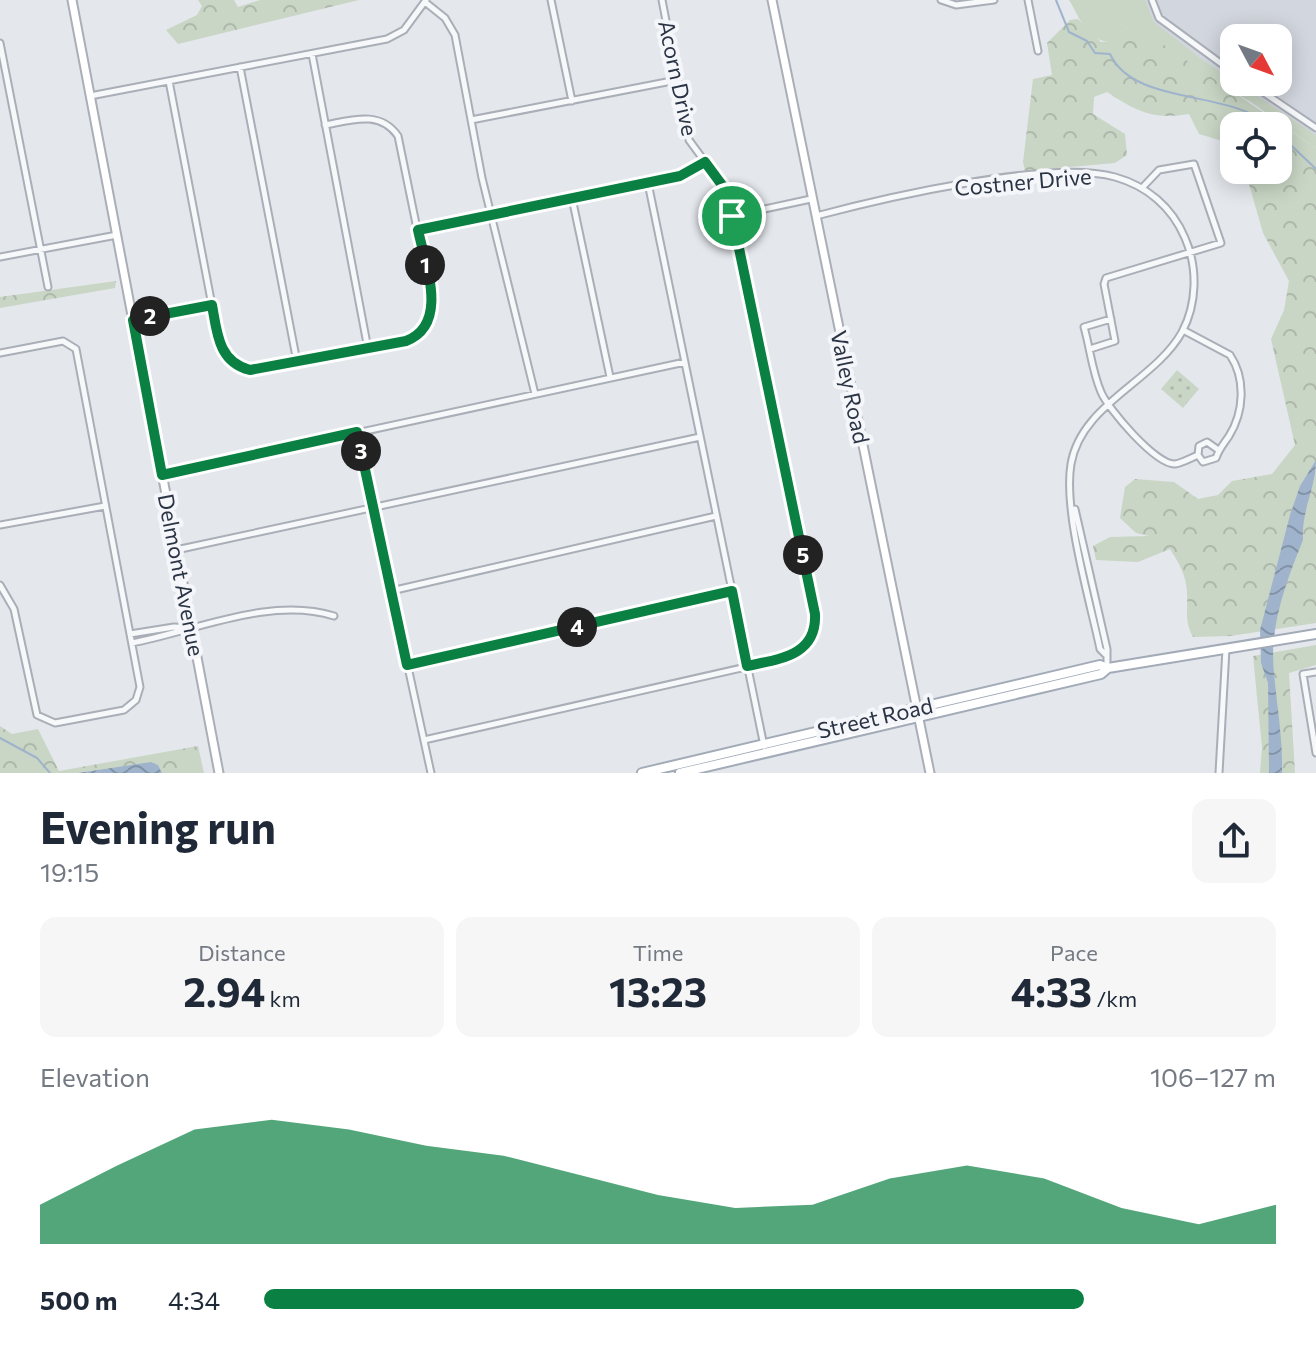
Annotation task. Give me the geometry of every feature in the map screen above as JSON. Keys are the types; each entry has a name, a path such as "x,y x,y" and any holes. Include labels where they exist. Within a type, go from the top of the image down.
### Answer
{"main road":[{"name":"Street Road","path":"642,773 1101,674 1108,668 1316,634"},
{"name":"Street Road","path":"680,773 764,749"}],"street":[{"name":"Delmont Avenue","path":"72,0 219,773"},
{"path":"551,0 572,101"},
{"name":"Acorn Drive","path":"424,740 797,653 811,638 815,620 732,216 726,193 689,140 662,0"},
{"name":"Valley Road","path":"772,0 930,773"},
{"path":"941,0 956,5 994,0"},
{"path":"1028,0 1038,51"},
{"path":"1152,0 1159,18 1220,63"},
{"path":"90,96 393,37 404,30 425,1 445,18 455,35 492,215 535,394"},
{"path":"0,43 48,287"},
{"path":"312,54 368,349"},
{"path":"240,67 297,362"},
{"path":"471,120 677,80"},
{"path":"169,81 217,331 223,353 243,368 257,370 410,340 425,329 432,310 401,143 394,130 372,118 325,125"},
{"path":"1269,96 1316,128"},
{"path":"418,230 688,174 705,162"},
{"path":"1090,349 1115,341 1104,284 1106,278 1221,243 1197,167 1191,162 1159,170 1142,188"},
{"name":"Costner Drive","path":"815,216 1018,177 1098,174 1142,188 1172,214 1190,251 1194,289 1183,330 1160,359 1086,428 1071,464 1074,531 1100,649 1105,654 1108,668"},
{"path":"648,183 764,749"},
{"path":"572,198 610,378"},
{"path":"732,216 811,199"},
{"path":"0,257 117,235"},
{"path":"133,320 212,305"},
{"path":"1111,319 1084,327 1095,376 1109,405 1160,460 1174,464 1198,455"},
{"path":"1183,330 1226,352 1235,362 1242,407 1228,438 1217,449 1212,461 1203,462 1198,455 1199,446 1207,442 1217,449"},
{"path":"0,353 63,341 76,349 140,687 129,708 55,723 43,720 33,707 14,609 0,585"},
{"path":"162,475 685,362"},
{"path":"357,432 431,773"},
{"path":"176,550 700,437"},
{"path":"0,525 105,506"},
{"path":"391,591 716,516"},
{"path":"407,665 732,591"},
{"path":"132,643 191,628 290,610 334,616"},
{"path":"130,634 174,627 191,628"},
{"path":"1219,773 1226,648"},
{"path":"1316,672 1303,674 1316,753"}],"shaded area":[{"path":"1141,0 1316,0 1316,148 1292,131 1292,112 1265,112 1240,96 1292,96 1292,24 1220,24 1220,85 1148,33"}],"green space":[{"path":"198,0 234,0 238,7 260,0 359,0 178,44 166,30 197,15 202,6"},
{"path":"1069,0 1145,0 1154,22 1220,72 1220,83 1126,28 1113,42 1096,38 1085,28"},
{"path":"1078,19 1101,42 1113,41 1126,28 1164,45 1220,83 1220,96 1239,96 1263,112 1220,112 1220,141 1199,134 1189,114 1166,116 1146,113 1107,92 1094,97 1093,114 1125,134 1127,155 1115,163 1025,171 1023,162 1033,79 1052,75 1047,43 1070,20"},
{"path":"1241,96 1257,96 1281,112 1265,112"},
{"path":"1292,119 1316,135 1316,148 1292,131"},
{"path":"1292,132 1316,148 1316,623 1230,636 1193,637 1187,620 1185,580 1170,549 1138,562 1096,560 1093,546 1110,537 1149,536 1136,533 1120,518 1125,487 1135,479 1174,482 1198,499 1218,495 1232,481 1272,474 1295,445 1271,339 1284,310 1289,281 1263,233 1249,184 1292,184"},
{"path":"116,281 115,288 0,308 0,297"},
{"path":"1177,370 1199,389 1183,408 1161,389"},
{"path":"1316,645 1316,665 1289,673 1295,773 1260,773 1262,747 1253,656"},
{"path":"0,726 12,734 38,729 59,771 198,746 204,773 0,773"}],"water":[{"path":"1316,460 1303,540 1276,622 1273,656 1282,773 1269,773 1268,683 1261,663 1260,630 1290,515 1300,486"},
{"path":"151,762 158,765 162,773 78,773"}],"waterway":[{"path":"1056,0 1069,32 1087,41 1095,53 1110,54 1122,71 1139,82 1247,112"},
{"path":"1292,146 1316,169"},
{"path":"0,738 37,758 50,773"}],"route":[{"path":"705,162 726,193 732,216 815,614 811,638 792,656 747,666 732,591 407,665 357,432 162,475 133,320 212,305 223,353 238,366 257,370 406,341 420,334 431,318 432,302 418,230 680,176 705,162"}]}
